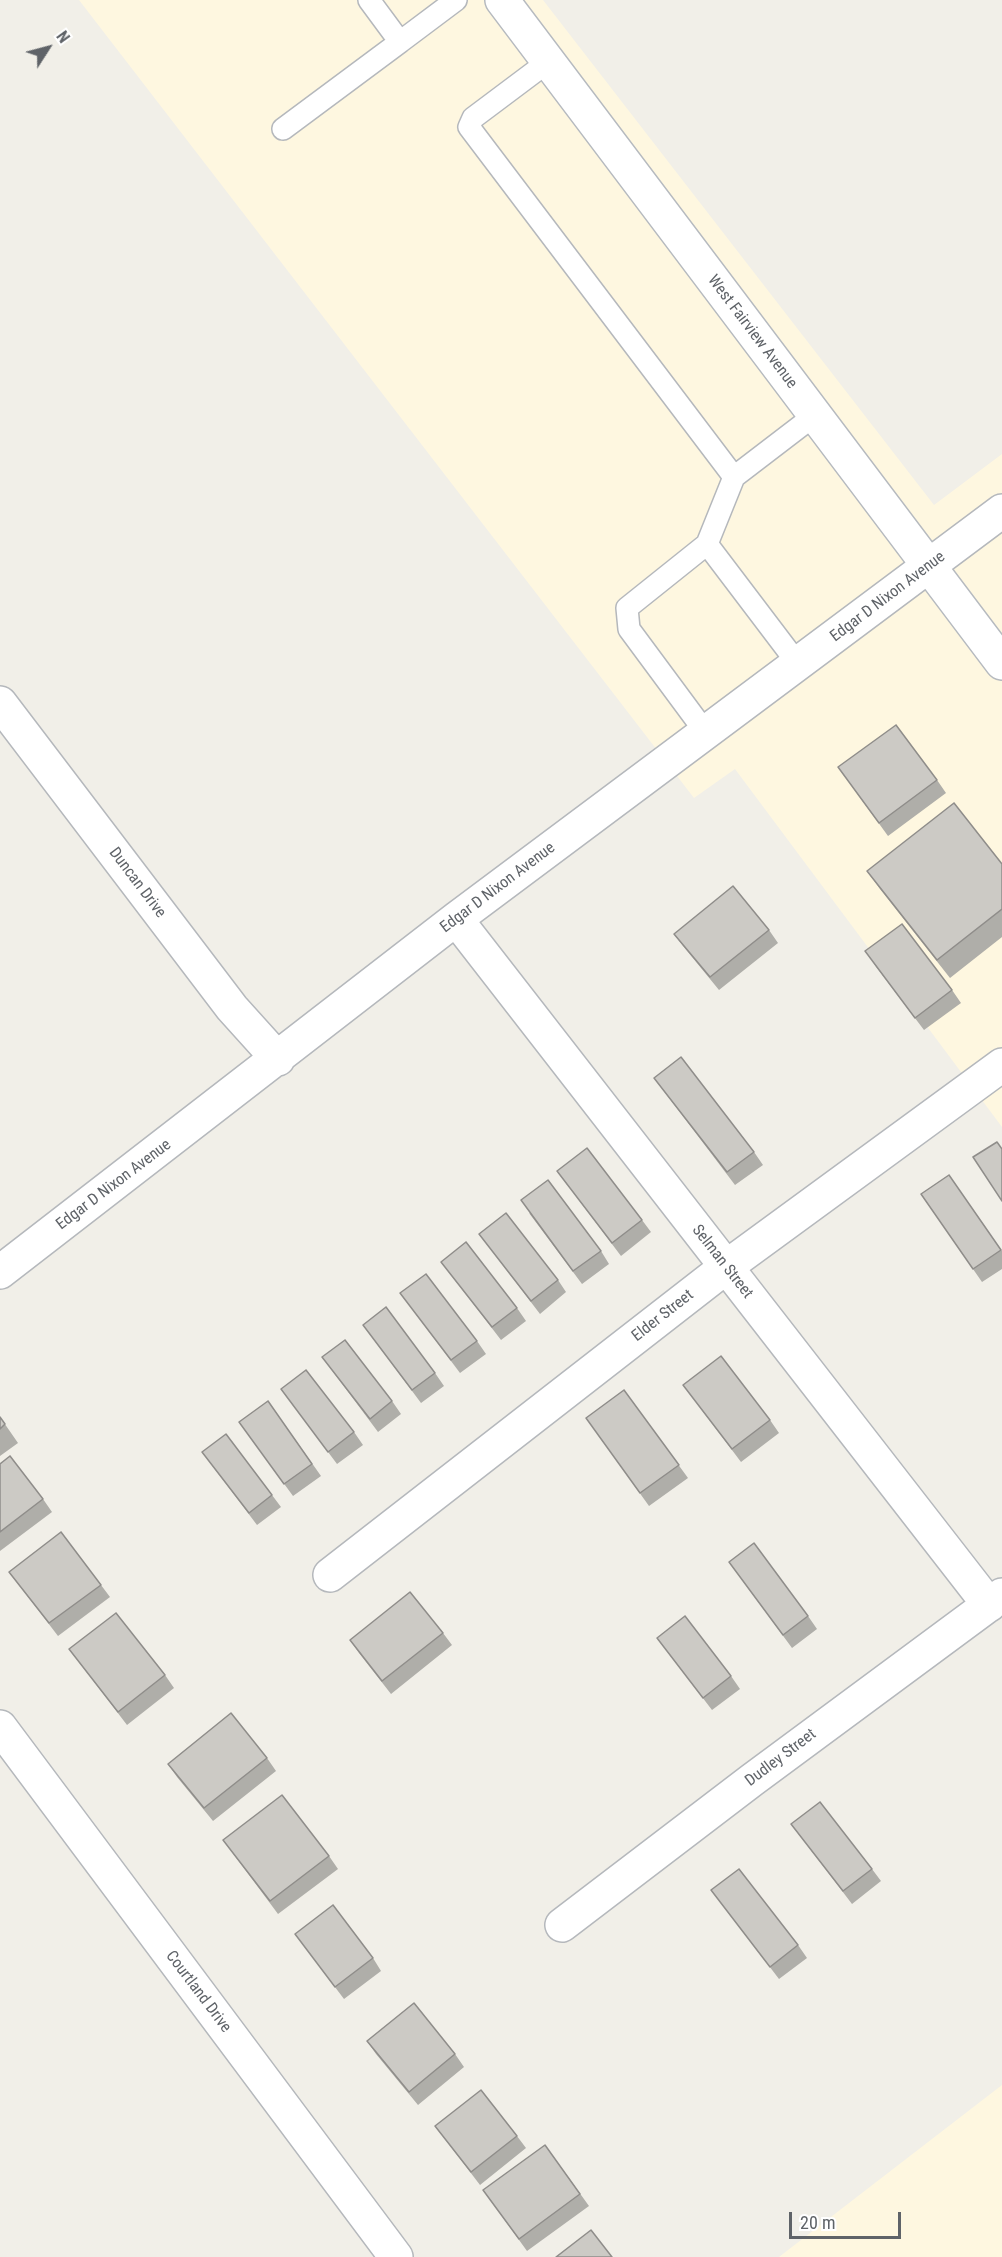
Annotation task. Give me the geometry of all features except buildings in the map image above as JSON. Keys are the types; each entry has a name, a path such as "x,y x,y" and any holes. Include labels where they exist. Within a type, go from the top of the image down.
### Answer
{"street":[{"name":"West Fairview Avenue","path":"502,0 1002,663"},
{"name":"Edgar D Nixon Avenue","path":"0,1272 456,919 1002,511"},
{"name":"Duncan Drive","path":"0,703 232,1008 278,1059"},
{"name":"Selman Street","path":"456,919 726,1267 995,1600"},
{"name":"Elder Street","path":"330,1575 726,1267 1002,1065"},
{"name":"Dudley Street","path":"562,1925 752,1780 995,1600"},
{"name":"Courtland Drive","path":"0,1727 396,2257"}],"lane":[{"path":"369,0 399,42"},
{"path":"283,129 456,0"},
{"path":"549,61 473,118 469,128 734,477"},
{"path":"706,733 629,629 627,608 707,544 734,477 815,415"},
{"path":"707,544 798,664"}],"shaded area":[{"path":"79,0 543,0 934,505 1002,454 1002,1127 735,769 694,798"},
{"path":"1002,2085 1002,2257 779,2257"}]}
